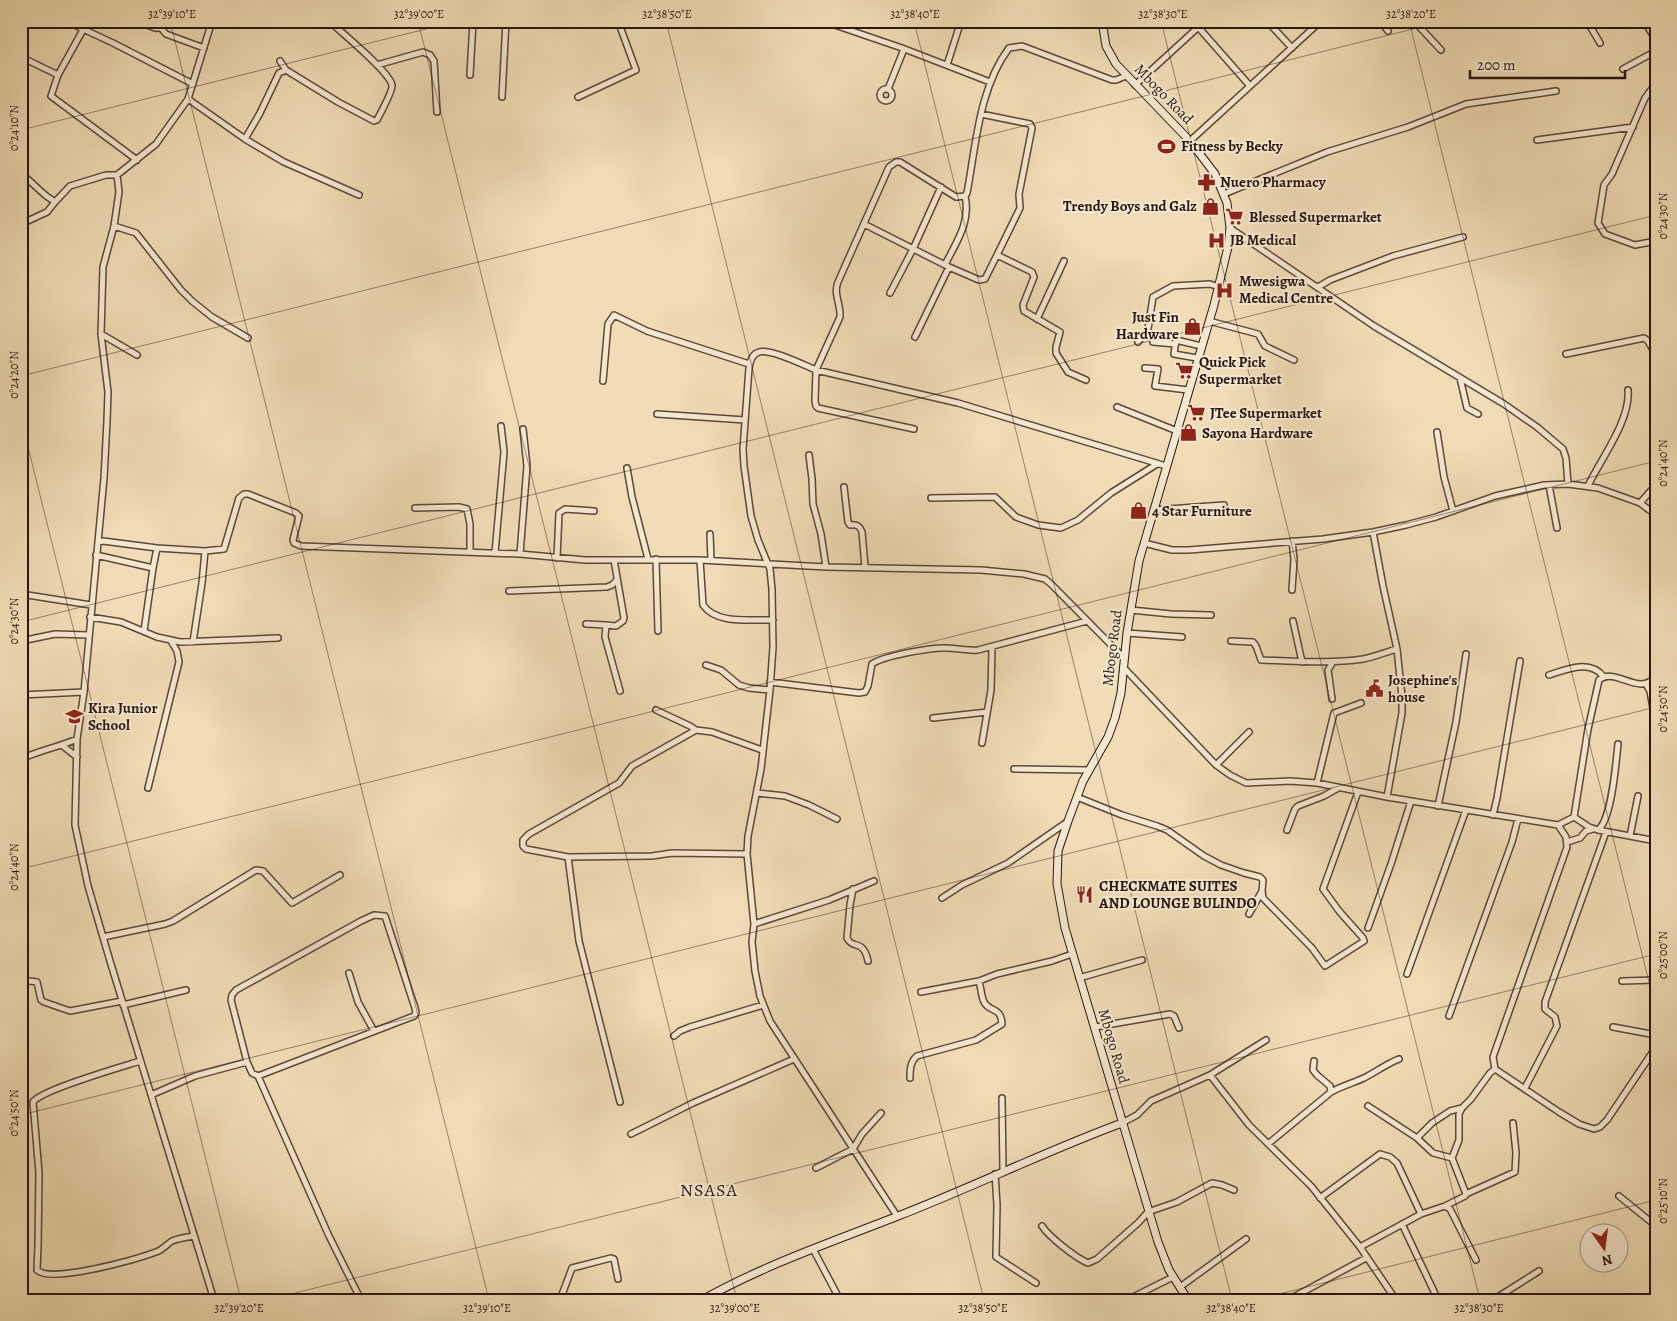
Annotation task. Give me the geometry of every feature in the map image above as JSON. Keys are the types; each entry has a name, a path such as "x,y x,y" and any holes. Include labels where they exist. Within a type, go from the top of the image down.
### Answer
{"main road":[{"name":"Mbogo Road","path":"1102,21 1106,46 1116,64 1190,141 1215,174 1227,203 1230,228 1228,247 1219,287 1139,561 1115,718 1108,737 1077,796 1058,851 1057,884 1072,954 1148,1212 1164,1258 1173,1277 1188,1300"},
{"path":"703,1300 746,1277 1122,1123"}],"street":[{"path":"66,21 84,28 192,84"},
{"path":"136,21 161,28 166,34 204,48"},
{"path":"156,28 160,25 161,21"},
{"path":"21,224 47,212 70,186 106,175 117,175 156,144 188,98 212,21"},
{"path":"280,61 286,70 338,102 375,121 377,120 392,86 377,64 329,21"},
{"path":"470,75 473,21"},
{"path":"502,97 506,21"},
{"path":"578,97 636,70 618,21"},
{"path":"823,21 990,82"},
{"path":"947,65 961,21"},
{"path":"1135,85 1205,21"},
{"path":"1267,21 1292,48"},
{"path":"1190,141 1321,21"},
{"path":"1380,21 1388,31"},
{"path":"1414,21 1441,50"},
{"path":"1587,21 1600,43"},
{"path":"1644,21 1656,40"},
{"path":"84,28 58,75 51,96 137,160"},
{"path":"1199,28 1250,86"},
{"path":"914,429 816,406 816,370 840,317 836,287 889,167 896,162 900,162 956,197 964,196 967,193 990,82 1009,48 1016,46 1031,49 1112,80 1126,76"},
{"path":"888,89 904,49"},
{"path":"1623,69 1656,51"},
{"path":"377,64 423,52 430,55 434,61 437,112"},
{"path":"21,57 58,75"},
{"path":"245,139 279,73 286,70"},
{"path":"1656,83 1645,98 1612,174 1604,185 1598,223 1605,234 1635,245 1656,241"},
{"path":"1224,194 1327,152 1408,127 1466,104 1556,91"},
{"path":"188,98 245,139 284,162 359,195"},
{"path":"864,224 947,266 979,280 984,280 1020,208 1019,194 1032,128 1030,124 982,114"},
{"path":"1537,140 1633,127"},
{"path":"21,173 55,202"},
{"path":"117,175 119,192 114,226 103,267 101,334 106,367 107,402 104,478 84,692 77,739 75,825 88,886 122,1003 214,1300"},
{"path":"890,294 941,187"},
{"path":"915,337 965,223 967,205 964,196"},
{"path":"114,226 136,233 180,290 212,317 248,338"},
{"path":"1230,228 1374,326 1504,404 1557,443 1566,458 1568,484"},
{"path":"1318,287 1330,280 1393,256 1463,237"},
{"path":"997,255 1033,273 1034,277 1023,308 1024,313 1060,332 1056,353 1068,372 1086,380"},
{"path":"1037,319 1064,261"},
{"path":"1138,342 1148,329 1153,297 1173,286 1210,284 1219,287"},
{"path":"603,381 608,324 614,315 647,331 750,364"},
{"path":"1209,321 1256,333 1265,346 1294,360"},
{"path":"101,334 137,355"},
{"path":"1566,354 1644,338 1648,341 1656,355"},
{"path":"1197,358 1174,354 1176,340 1201,346"},
{"path":"1153,342 1175,344"},
{"path":"21,344 21,349"},
{"path":"897,1216 770,1021 763,1005 755,971 752,942 754,924 747,854 748,836 757,792 770,690 773,620 772,589 768,563 761,551 751,516 743,449 750,364 755,354 766,351 816,370 958,403 1166,466"},
{"path":"1145,368 1158,369 1155,386 1188,390"},
{"path":"1460,378 1465,404 1469,410 1478,414"},
{"path":"1588,486 1615,436 1628,400 1628,390"},
{"path":"1117,407 1176,431"},
{"path":"657,414 745,420"},
{"path":"495,553 504,452 501,426"},
{"path":"520,554 527,466 523,429"},
{"path":"1437,432 1444,477 1453,511"},
{"path":"809,455 813,504 821,534 826,567"},
{"path":"931,498 995,497 1016,517 1038,525 1061,528 1078,520 1110,492 1157,464"},
{"path":"627,468 632,497 648,559"},
{"path":"1549,485 1557,528"},
{"path":"1144,543 1165,549 1189,550 1323,539 1373,532 1406,525 1495,496 1549,485 1588,486 1615,492 1640,503 1656,515"},
{"path":"1640,503 1656,485"},
{"path":"844,488 848,522 860,527 862,532 865,567"},
{"path":"98,542 205,551 224,549 239,498 244,494 248,494 296,513 299,516 293,540 297,546 520,554 585,560 711,560 826,567 981,570 1037,576 1045,579 1060,591 1124,658"},
{"path":"1154,510 1224,505"},
{"path":"415,508 467,509 470,524 470,552"},
{"path":"557,558 559,513 565,509 594,511"},
{"path":"1373,532 1400,670 1402,713 1387,797"},
{"path":"710,534 711,560"},
{"path":"1292,541 1294,558 1292,590"},
{"path":"144,631 157,548"},
{"path":"193,642 205,551"},
{"path":"96,555 154,568"},
{"path":"656,559 658,631"},
{"path":"586,624 616,626 623,621 614,560"},
{"path":"700,560 703,605 712,614 718,617 773,620"},
{"path":"509,591 607,587 617,580"},
{"path":"21,594 91,604"},
{"path":"1131,610 1211,615"},
{"path":"90,617 121,622 171,641 193,642 278,638"},
{"path":"770,682 859,694 865,692 868,686 872,664 885,658 945,648 969,651 992,647 1087,621"},
{"path":"1293,621 1302,662"},
{"path":"606,626 605,637 620,691"},
{"path":"1127,632 1182,637"},
{"path":"26,640 55,634 88,635"},
{"path":"148,788 179,662 178,650 171,641"},
{"path":"1231,641 1253,642 1261,660 1302,662 1334,662 1365,658 1397,649"},
{"path":"982,743 992,677 992,647"},
{"path":"1438,806 1456,722 1466,654"},
{"path":"1493,815 1520,661"},
{"path":"1332,699 1328,670 1334,662"},
{"path":"706,664 721,670 739,685 770,690"},
{"path":"1549,675 1570,668 1592,666 1604,677"},
{"path":"1124,668 1216,765 1246,783 1290,781 1317,784 1558,825 1574,816"},
{"path":"1574,816 1588,728 1598,680 1608,676 1642,685 1656,676"},
{"path":"1646,684 1650,691 1655,720"},
{"path":"21,695 84,692"},
{"path":"1317,784 1334,713 1361,703"},
{"path":"656,710 696,730 712,732 762,750"},
{"path":"933,718 987,712"},
{"path":"696,730 632,766 619,783 529,834 524,840 523,846 526,849 568,857 747,854"},
{"path":"1216,765 1249,732"},
{"path":"21,759 47,748 63,746 77,739"},
{"path":"1567,842 1580,838 1586,832 1603,826 1614,784 1618,744"},
{"path":"63,746 77,757"},
{"path":"1014,769 1089,770"},
{"path":"1287,830 1298,806 1324,796 1338,788"},
{"path":"757,792 785,796 809,804 837,819"},
{"path":"1077,796 1167,830 1204,856 1221,865 1244,874 1260,877 1263,880 1262,891 1264,898 1312,948 1325,966 1364,941 1323,889 1358,792"},
{"path":"1630,836 1638,796"},
{"path":"1368,928 1411,801"},
{"path":"1407,974 1466,810"},
{"path":"1574,816 1596,830 1656,841"},
{"path":"1449,1016 1512,842 1518,819"},
{"path":"942,898 962,885 1008,863 1068,821"},
{"path":"1558,825 1564,832 1567,847 1493,1056 1495,1069 1525,1088 1541,1101 1579,1124 1597,1129 1606,1120 1656,1047"},
{"path":"1525,1088 1557,1026 1554,1017 1545,1009 1545,1002 1606,832"},
{"path":"568,857 581,949 620,1102"},
{"path":"103,937 173,921 258,870 263,871 292,903 340,875"},
{"path":"754,924 820,903 874,881"},
{"path":"853,889 846,938 852,944 860,946 864,950 868,961"},
{"path":"1249,914 1262,891"},
{"path":"258,1076 414,1016 416,1013 386,919 382,915 374,915 361,921 236,990 231,1000 247,1062 252,1073 258,1076 329,1236 361,1300"},
{"path":"921,992 979,981 997,974 1052,961 1072,954"},
{"path":"1079,978 1142,960"},
{"path":"349,973 358,1002 374,1031"},
{"path":"21,980 37,982 41,1000 70,1011 186,990"},
{"path":"1622,981 1656,980"},
{"path":"910,1078 913,1059 917,1056 976,1040 1002,1024 1001,1016 998,1012 986,1005 983,1000 979,981"},
{"path":"674,1036 690,1027 763,1005"},
{"path":"1095,1027 1170,1014 1174,1016 1179,1028"},
{"path":"1613,1027 1656,1036"},
{"path":"1122,1123 1137,1115 1150,1101 1210,1075 1266,1040"},
{"path":"1268,1144 1331,1092 1347,1083 1364,1078 1399,1059"},
{"path":"631,1134 693,1103 794,1060"},
{"path":"140,1061 56,1089 37,1097 33,1102 39,1173 37,1270 40,1274 86,1271 156,1252 177,1239 194,1236"},
{"path":"1314,1061 1313,1070 1330,1086 1331,1092"},
{"path":"151,1095 195,1076 247,1062"},
{"path":"1466,1194 1452,1158 1459,1140 1459,1114 1495,1069"},
{"path":"1210,1075 1237,1110 1320,1198 1360,1247 1396,1300"},
{"path":"1002,1098 996,1257 1036,1283"},
{"path":"1368,1106 1417,1138 1433,1153 1452,1158"},
{"path":"1417,1138 1432,1123 1450,1111 1462,1108"},
{"path":"816,1168 853,1149 862,1134 881,1113"},
{"path":"1360,1247 1421,1214 1445,1206 1466,1194 1515,1172 1516,1153 1513,1123"},
{"path":"1320,1198 1380,1154 1385,1154 1397,1163 1421,1214"},
{"path":"1042,1226 1046,1232 1062,1245 1088,1263 1097,1259 1148,1212 1177,1202 1212,1183 1222,1184 1234,1190"},
{"path":"1619,1196 1656,1226"},
{"path":"1445,1206 1450,1209 1476,1260"},
{"path":"1402,1224 1438,1300"},
{"path":"1180,1287 1246,1239"},
{"path":"813,1249 840,1300"},
{"path":"560,1300 572,1268 611,1258 614,1259 618,1279"},
{"path":"1288,1300 1366,1258"},
{"path":"1493,1300 1539,1271"},
{"path":"1127,1300 1173,1277"}],"place":[{"name":"Fitness by Becky","path":"1167,146"},
{"name":"Nuero Pharmacy","path":"1206,182"},
{"name":"Trendy Boys and Galz","path":"1211,206"},
{"name":"Blessed Supermarket","path":"1235,217"},
{"name":"JB Medical","path":"1216,240"},
{"name":"Mwesigwa Medical Centre","path":"1225,290"},
{"name":"Just Fin Hardware","path":"1193,326"},
{"name":"Quick Pick Supermarket","path":"1185,371"},
{"name":"JTee Supermarket","path":"1196,413"},
{"name":"Sayona Hardware","path":"1188,433"},
{"name":"4 Star Furniture","path":"1138,511"},
{"name":"Josephine's house","path":"1374,689"},
{"name":"Kira Junior School","path":"74,717"},
{"name":"CHECKMATE SUITES AND LOUNGE BULINDO","path":"1085,895"}],"district":[{"name":"NSASA","path":"709,1190"}]}
